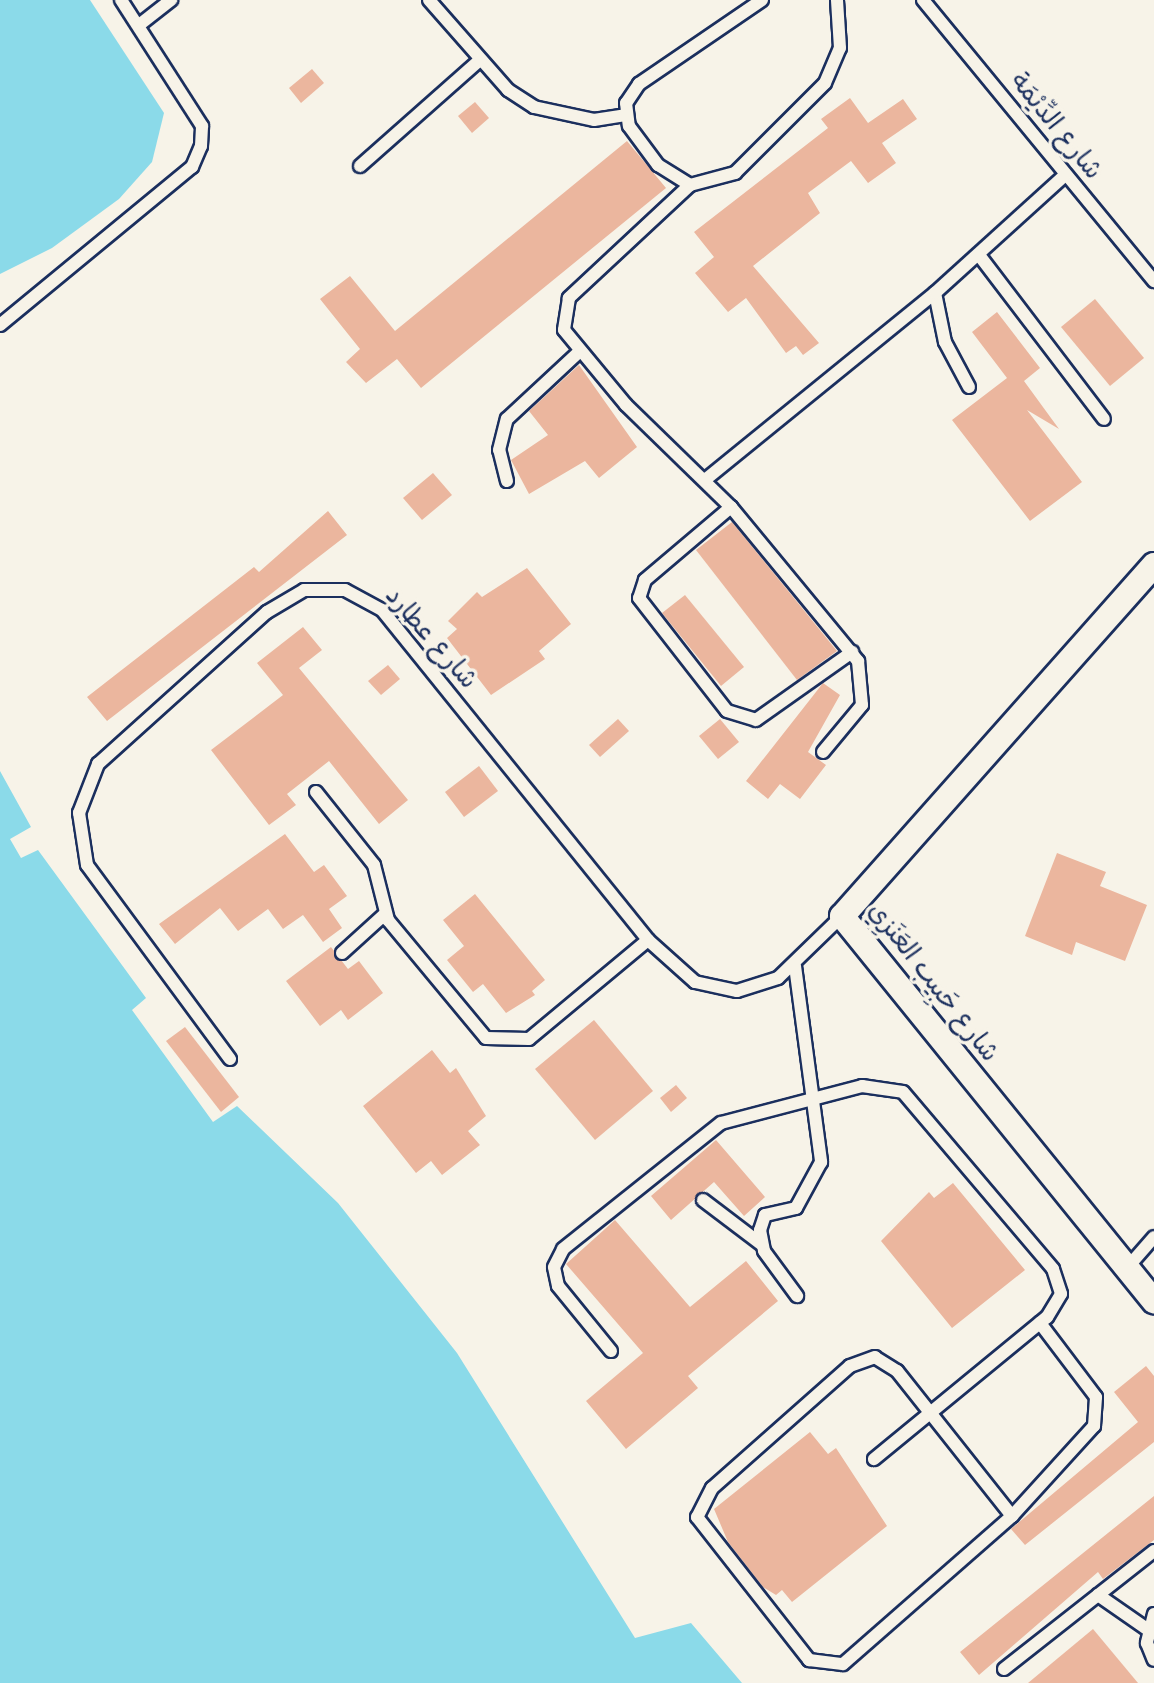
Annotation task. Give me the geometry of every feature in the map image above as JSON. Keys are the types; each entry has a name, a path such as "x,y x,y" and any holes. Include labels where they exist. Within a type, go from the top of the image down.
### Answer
{"street":[{"name":"شارع حَبِيب العَنَزِي","path":"1154,565 842,916 1154,1301"}],"lane":[{"path":"0,325 192,167 202,126 121,0"},
{"path":"139,25 171,0"},
{"path":"429,0 480,60 534,107 594,120 624,115"},
{"path":"624,115 639,84 762,0"},
{"path":"823,752 862,705 863,671 852,652 706,479 580,351 562,319 569,298 690,185 735,173 825,83 840,48 837,0"},
{"name":"شارع الدِّيْمَة","path":"923,0 1154,281"},
{"path":"360,166 480,60"},
{"path":"624,115 658,165 690,185"},
{"path":"706,479 935,293 1065,175"},
{"path":"979,255 1104,419"},
{"path":"935,293 945,342 969,387"},
{"path":"507,481 499,450 507,419 580,351"},
{"path":"731,507 645,580 639,598 717,699 737,720 756,720 852,652"},
{"name":"شارع عطارد","path":"230,1059 87,865 79,813 98,764 267,612 304,590 345,590 382,610 648,940 677,971 716,989 758,987 795,966 842,916"},
{"path":"316,792 374,865 385,914 478,1031 508,1044 539,1032 648,940"},
{"path":"342,953 385,914"},
{"path":"761,1244 765,1215 796,1208 819,1170 795,966"},
{"path":"611,1351 558,1286 554,1267 563,1249 706,1131 812,1098 876,1085 915,1100 1058,1277 1058,1303 1040,1323 874,1459"},
{"path":"703,1200 761,1244 797,1296"},
{"path":"1127,1268 1154,1237"},
{"path":"1012,1516 891,1364 857,1361 703,1495 700,1528 809,1660 825,1667 850,1658 1012,1516 1090,1432 1099,1412 1093,1391 1040,1323"},
{"path":"1004,1669 1154,1551"},
{"path":"1098,1595 1147,1629"},
{"path":"1154,1614 1147,1629 1154,1660"}],"water":[{"path":"0,0 90,0 164,113 152,162 119,199 52,248 0,274"},
{"path":"0,771 31,827 10,839 21,858 38,850 146,998 132,1010 213,1122 237,1106 338,1203 457,1353 635,1638 691,1623 742,1683 0,1683"}],"building":[{"path":"312,69 324,83 301,103 289,88"},
{"path":"850,98 868,123 903,99 917,119 882,143 896,163 868,183 851,161 808,193 820,213 753,266 819,343 803,355 796,346 786,353 746,298 728,312 695,273 714,257 694,232 828,128 821,119"},
{"path":"475,102 489,118 472,133 458,116"},
{"path":"627,141 666,188 421,388 397,359 366,383 346,362 360,349 320,299 350,276 395,331"},
{"path":"1095,299 1144,358 1110,386 1061,327"},
{"path":"997,312 1040,368 1024,381 1059,429 1027,410 1082,482 1030,521 952,420 1007,378 972,332"},
{"path":"579,365 637,447 599,478 585,461 529,494 511,460 548,435 529,411"},
{"path":"433,473 452,495 422,520 403,498"},
{"path":"328,511 347,535 107,721 87,697 254,567 259,572"},
{"path":"732,522 837,651 797,680 696,550"},
{"path":"527,568 571,624 539,651 545,659 491,695 447,638 457,629 448,621 477,592 482,597"},
{"path":"685,595 744,667 721,686 662,613"},
{"path":"303,627 322,650 299,668 408,800 379,824 329,761 287,794 296,805 269,825 211,750 283,695 257,663"},
{"path":"388,665 400,679 381,695 368,681"},
{"path":"823,683 840,695 808,752 826,765 800,799 780,784 768,799 746,781"},
{"path":"618,719 629,731 600,757 589,745"},
{"path":"720,719 739,742 718,759 699,736"},
{"path":"479,766 498,791 464,817 445,792"},
{"path":"285,834 314,872 324,865 347,896 329,909 342,928 323,942 303,915 283,929 268,909 238,931 220,908 175,944 159,924"},
{"path":"1057,853 1106,872 1100,886 1147,905 1125,961 1076,942 1072,955 1025,936"},
{"path":"475,894 545,980 532,991 535,995 506,1013 483,984 473,992 447,960 464,946 443,920"},
{"path":"331,947 348,969 359,961 383,993 348,1020 341,1010 320,1026 286,981"},
{"path":"594,1020 653,1091 595,1140 535,1069"},
{"path":"185,1027 239,1097 221,1112 166,1041"},
{"path":"432,1050 450,1073 456,1068 486,1116 468,1131 480,1145 442,1175 431,1161 416,1173 363,1106"},
{"path":"676,1085 687,1098 671,1112 660,1098"},
{"path":"716,1140 765,1197 744,1216 714,1182 671,1220 651,1196"},
{"path":"953,1183 1025,1270 952,1328 881,1241 929,1192 934,1198"},
{"path":"615,1220 690,1307 746,1261 778,1301 688,1376 698,1388 626,1449 586,1401 643,1353 566,1264"},
{"path":"1146,1366 1154,1376 1154,1442 1025,1545 1011,1529 1138,1422 1114,1392"},
{"path":"810,1432 828,1454 836,1448 887,1526 792,1602 782,1590 776,1595 763,1587 728,1542 714,1509"},
{"path":"1154,1496 1154,1540 1103,1579 1098,1572 979,1675 960,1652"},
{"path":"1093,1629 1138,1683 1028,1683"}]}
